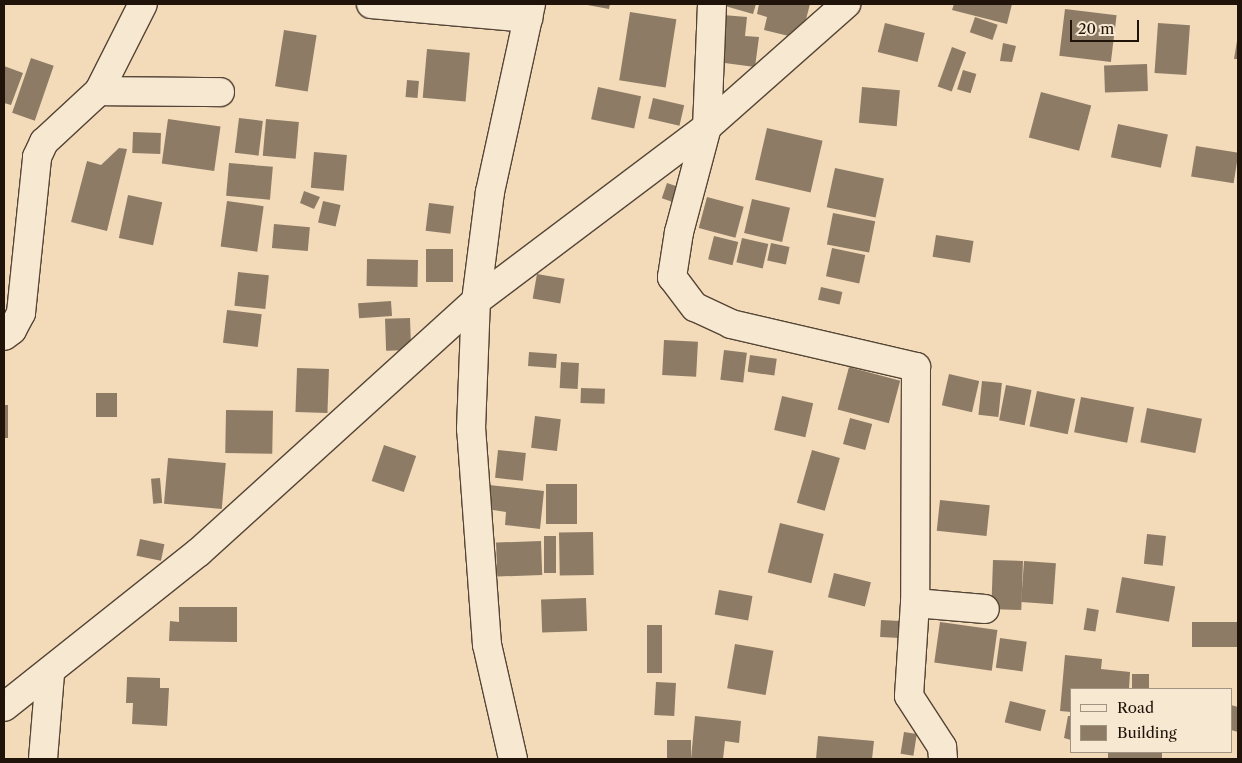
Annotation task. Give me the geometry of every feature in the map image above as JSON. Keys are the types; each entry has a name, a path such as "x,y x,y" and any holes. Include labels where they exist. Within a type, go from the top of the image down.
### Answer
{"street":[{"path":"4,336 12,330 21,313 38,157 44,142 99,91 143,4"},
{"path":"371,4 529,11 490,192 476,301 471,429 487,645 514,759"},
{"path":"712,4 707,127 679,232 672,278 695,307 731,324 916,367 915,603 909,696 942,747 943,759"},
{"path":"4,707 50,674 199,552 476,301 707,127 846,4"},
{"path":"99,91 220,92"},
{"path":"915,603 985,609"},
{"path":"43,759 50,674"}],"building":[{"path":"582,4 610,4 609,9"},
{"path":"718,4 756,4 753,14"},
{"path":"759,4 810,4 801,39 764,30 767,17 757,14"},
{"path":"954,4 1012,4 1007,24 952,10"},
{"path":"1065,9 1117,15 1111,62 1059,56"},
{"path":"630,12 676,19 666,88 619,80"},
{"path":"723,15 747,17 745,36 759,37 755,67 717,62"},
{"path":"975,17 998,25 992,40 970,32"},
{"path":"885,23 925,33 918,62 878,52"},
{"path":"1158,23 1190,25 1186,75 1155,73"},
{"path":"284,30 317,35 308,91 275,86"},
{"path":"1238,35 1238,59 1234,59"},
{"path":"1003,43 1016,46 1012,62 1000,61"},
{"path":"952,47 966,52 952,92 938,86"},
{"path":"427,49 470,53 466,102 423,98"},
{"path":"31,58 54,66 35,121 12,113"},
{"path":"1147,64 1148,91 1105,92 1104,66"},
{"path":"4,66 23,73 11,105 4,103"},
{"path":"963,70 976,74 971,93 957,89"},
{"path":"407,80 419,81 417,98 406,97"},
{"path":"598,87 641,96 634,128 591,119"},
{"path":"862,87 900,90 897,126 859,123"},
{"path":"1041,92 1091,105 1079,151 1029,137"},
{"path":"653,98 684,105 679,126 648,118"},
{"path":"239,118 263,121 259,156 235,153"},
{"path":"168,119 220,126 214,171 162,164"},
{"path":"266,119 299,122 296,159 263,156"},
{"path":"1118,124 1168,135 1161,168 1111,157"},
{"path":"767,128 823,141 811,192 755,180"},
{"path":"133,132 161,133 160,154 132,153"},
{"path":"1196,146 1238,153 1234,183 1191,177"},
{"path":"119,148 127,149 107,231 71,222 87,161 101,165"},
{"path":"314,152 347,155 344,191 311,188"},
{"path":"229,163 273,167 270,200 226,196"},
{"path":"835,168 884,178 876,218 827,207"},
{"path":"667,183 684,189 679,204 662,198"},
{"path":"304,191 320,197 314,209 300,203"},
{"path":"128,195 162,202 153,245 119,238"},
{"path":"707,197 744,207 735,238 699,228"},
{"path":"752,199 790,208 782,242 744,233"},
{"path":"227,201 264,206 257,252 221,247"},
{"path":"323,201 341,205 336,226 318,222"},
{"path":"429,203 454,206 450,234 426,231"},
{"path":"833,213 875,221 869,253 827,244"},
{"path":"274,224 310,227 308,251 272,248"},
{"path":"936,235 974,241 970,263 933,257"},
{"path":"714,236 738,242 732,265 708,259"},
{"path":"742,238 768,244 763,268 736,262"},
{"path":"771,243 790,247 786,265 767,261"},
{"path":"832,248 865,255 859,283 826,276"},
{"path":"426,249 453,249 453,282 426,282"},
{"path":"367,259 418,260 418,287 367,286"},
{"path":"238,272 269,275 265,309 234,306"},
{"path":"537,274 565,279 560,303 533,299"},
{"path":"821,287 842,292 840,305 818,300"},
{"path":"391,301 392,316 359,318 358,303"},
{"path":"227,310 262,314 258,347 223,343"},
{"path":"410,318 411,350 386,351 385,319"},
{"path":"664,340 698,342 696,377 662,375"},
{"path":"724,350 747,353 743,383 720,380"},
{"path":"529,352 557,354 556,368 528,366"},
{"path":"750,355 777,359 774,376 748,372"},
{"path":"561,362 579,363 578,389 560,388"},
{"path":"849,367 900,381 889,423 838,410"},
{"path":"297,368 329,369 327,413 295,412"},
{"path":"949,374 979,381 972,412 942,405"},
{"path":"982,381 1002,383 998,417 978,415"},
{"path":"1006,385 1032,390 1025,425 999,420"},
{"path":"581,388 605,389 604,404 580,403"},
{"path":"1037,391 1075,399 1068,434 1030,426"},
{"path":"96,393 117,393 117,417 96,417"},
{"path":"782,396 813,403 805,437 774,430"},
{"path":"1081,397 1134,407 1127,443 1074,432"},
{"path":"4,405 8,405 8,438 4,438"},
{"path":"1147,408 1202,419 1195,453 1140,442"},
{"path":"226,410 273,411 272,454 225,453"},
{"path":"535,416 561,419 557,451 531,448"},
{"path":"850,418 872,424 865,450 843,444"},
{"path":"384,445 416,456 404,492 372,481"},
{"path":"498,450 526,453 523,481 495,478"},
{"path":"812,450 840,458 825,511 797,503"},
{"path":"168,458 226,463 222,509 164,504"},
{"path":"160,478 162,503 153,504 151,479"},
{"path":"546,484 577,484 577,524 546,524"},
{"path":"489,485 544,491 540,529 505,525 506,512 487,509"},
{"path":"940,500 990,505 986,536 937,531"},
{"path":"780,523 824,534 811,583 768,572"},
{"path":"593,532 594,575 560,576 559,533"},
{"path":"1147,534 1166,536 1163,566 1144,564"},
{"path":"544,536 556,536 556,573 544,573"},
{"path":"140,539 164,544 161,561 136,556"},
{"path":"541,541 542,575 497,577 496,543"},
{"path":"993,560 1023,561 1021,610 991,609"},
{"path":"1024,561 1056,563 1053,604 1021,602"},
{"path":"834,573 871,582 865,606 828,597"},
{"path":"1122,577 1175,586 1169,622 1116,612"},
{"path":"719,590 752,596 748,621 715,615"},
{"path":"586,598 587,631 542,633 541,600"},
{"path":"179,607 237,607 237,642 169,641 170,621 179,622"},
{"path":"1087,608 1099,610 1095,632 1084,630"},
{"path":"881,620 901,621 900,638 880,637"},
{"path":"940,622 997,630 992,671 934,663"},
{"path":"1192,622 1238,622 1238,647 1192,647"},
{"path":"647,625 662,625 662,673 647,673"},
{"path":"1000,638 1027,642 1023,671 996,668"},
{"path":"735,644 773,651 766,695 727,688"},
{"path":"1065,655 1102,659 1101,669 1130,672 1129,688 1070,688 1070,712 1060,711"},
{"path":"1132,674 1149,674 1149,688 1132,688"},
{"path":"127,677 160,678 160,688 169,688 167,726 132,724 133,703 126,703"},
{"path":"656,682 676,683 674,716 654,715"},
{"path":"1010,701 1046,710 1041,731 1005,722"},
{"path":"1232,705 1238,707 1238,732 1232,730"},
{"path":"695,716 741,721 739,743 725,741 723,759 691,759"},
{"path":"1068,716 1070,716 1070,740 1064,738"},
{"path":"904,732 917,734 913,756 901,754"},
{"path":"818,736 874,741 872,759 816,759"},
{"path":"667,740 691,740 691,759 667,759"},
{"path":"1108,753 1162,753 1162,759 1108,759"}]}
